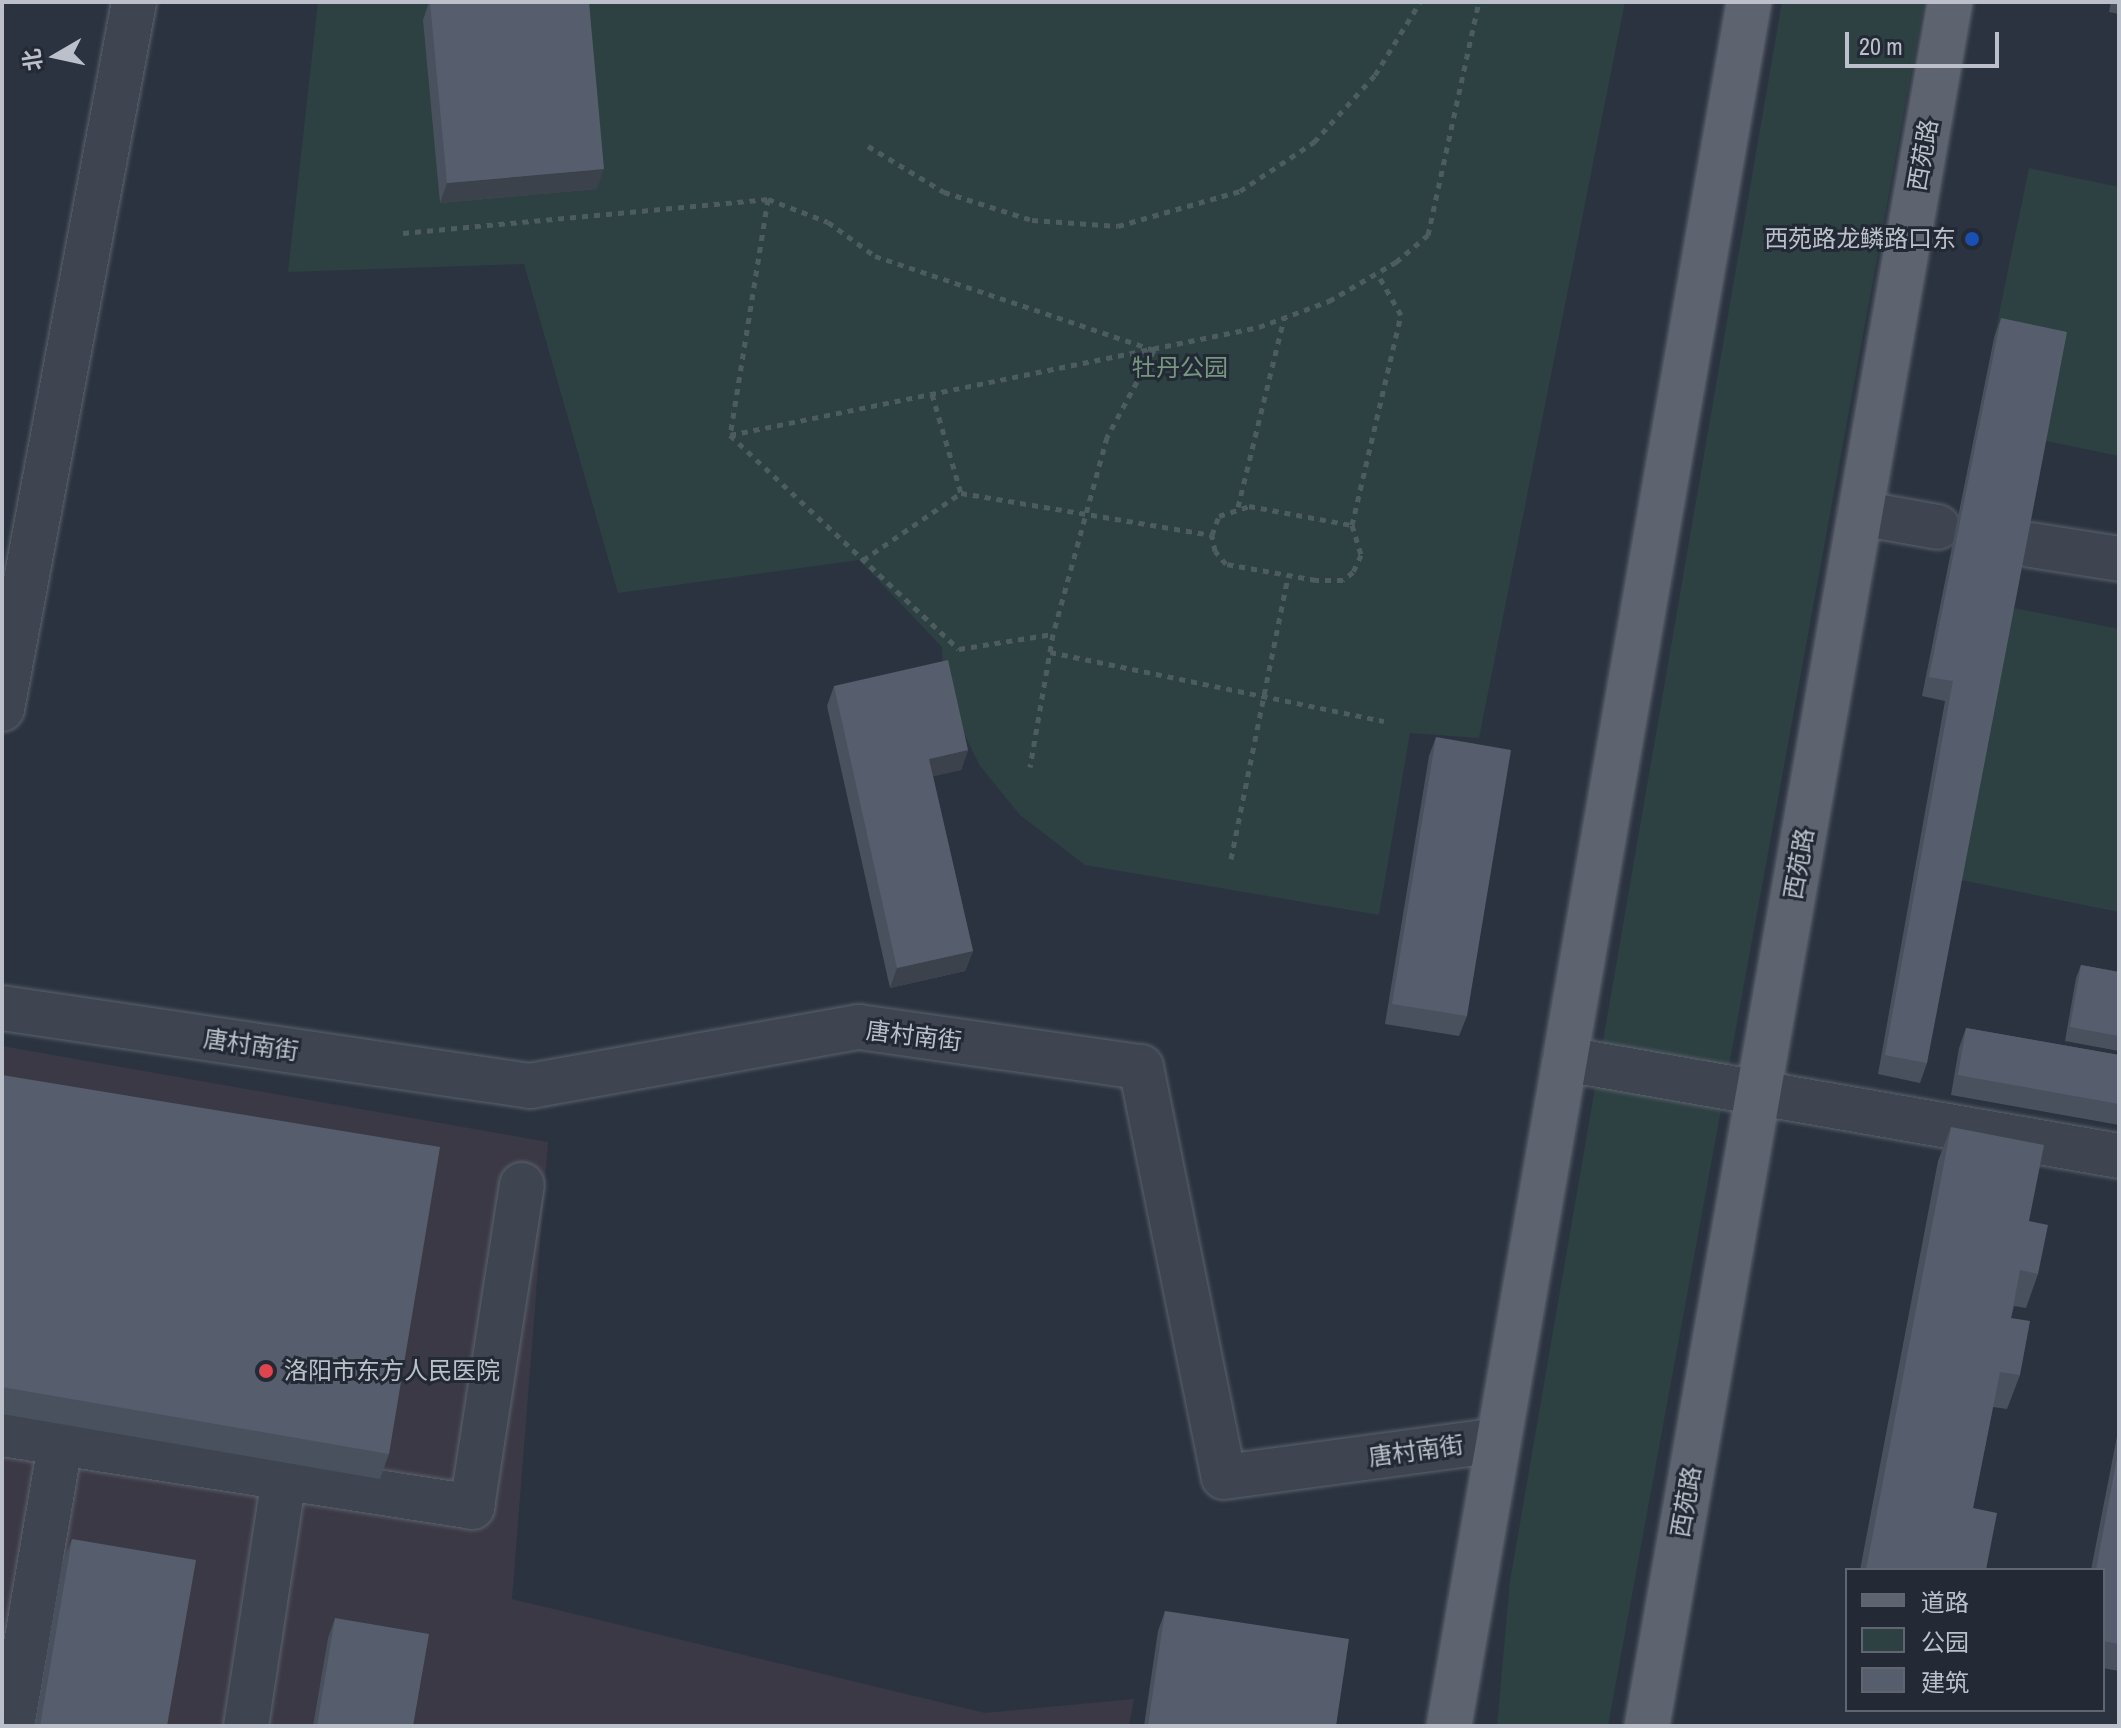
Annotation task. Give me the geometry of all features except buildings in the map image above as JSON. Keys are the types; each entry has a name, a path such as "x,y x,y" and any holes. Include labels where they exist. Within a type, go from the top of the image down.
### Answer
{"main road":[{"path":"1449,1726 1749,2"},
{"name":"西苑路","path":"1647,1726 1950,2"}],"lane":[{"path":"2,709 134,2"},
{"path":"1860,513 1938,527"},
{"path":"2030,545 2119,559"},
{"name":"唐村南街","path":"2,1008 530,1086 859,1027 1141,1067 1224,1477 1499,1440"},
{"path":"1565,1059 2119,1156"},
{"path":"2,1434 472,1507 522,1185"},
{"path":"12,1726 60,1444"},
{"path":"246,1726 284,1479"}],"path":[{"path":"868,146 944,192 1032,220 1118,226 1240,191 1314,142 1375,75 1420,2"},
{"path":"730,435 1154,350 1284,318 1329,301 1377,273 1428,235 1479,2"},
{"path":"730,435 768,199"},
{"path":"403,233 768,199 828,222 875,256 1154,350"},
{"path":"1352,525 1238,507 1219,516 1212,535 1215,551 1226,564 1288,576 1343,580 1361,555 1352,525 1401,315 1377,273"},
{"path":"1238,507 1284,318"},
{"path":"1030,767 1053,634 1107,437 1154,350"},
{"path":"932,394 961,493"},
{"path":"730,435 959,649 1053,634"},
{"path":"863,560 961,493 1212,535"},
{"path":"1231,859 1288,576"},
{"path":"1050,652 1384,721"}],"shaded area":[{"name":"洛阳市东方人民医院","path":"2,1046 548,1142 512,1599 985,1713 1134,1699 1129,1726 2,1726"}],"green space":[{"name":"牡丹公园","path":"318,2 1625,2 1479,738 1410,733 1379,915 1085,865 1020,815 980,766 957,719 943,674 942,647 859,560 618,593 524,264 288,272"},
{"path":"1782,2 1924,2 1608,1726 1497,1726 1510,1581"},
{"path":"2029,168 2119,187 2119,456 2041,440 1994,338"},
{"path":"2009,607 2119,629 2119,912 1956,879"}],"place":[{"name":"西苑路龙鳞路口东","path":"1972,239"},
{"name":"洛阳市东方人民医院","path":"266,1371"}]}
